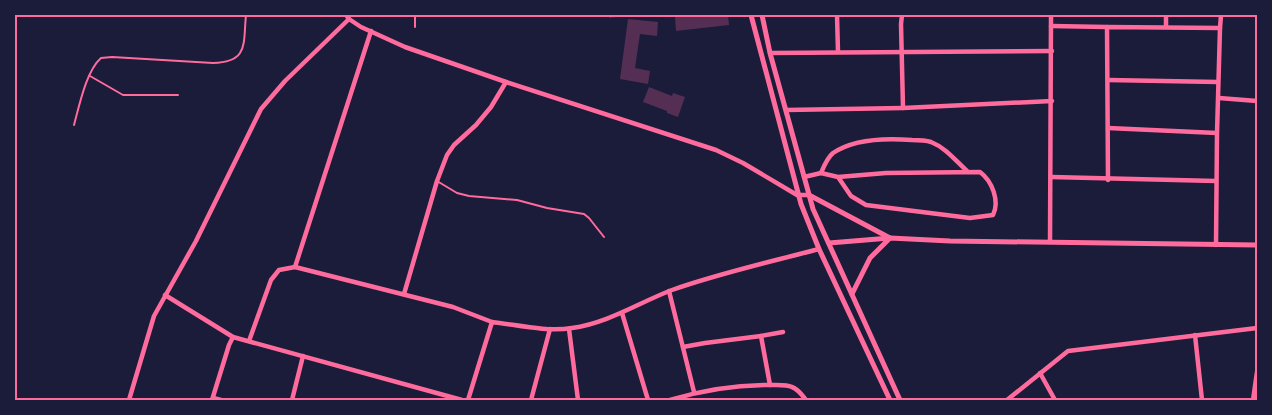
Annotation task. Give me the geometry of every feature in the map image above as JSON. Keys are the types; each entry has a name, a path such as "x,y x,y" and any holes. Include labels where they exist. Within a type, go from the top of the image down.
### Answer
{"street":[{"path":"751,15 797,195 819,249 890,400"},
{"path":"762,15 770,53 809,195 900,400"},
{"path":"837,15 838,52"},
{"path":"902,15 903,108"},
{"path":"1050,242 1051,15"},
{"path":"1166,15 1166,28"},
{"path":"1216,245 1218,82 1221,15"},
{"path":"129,400 154,316 196,241 261,109 348,17 405,48 729,155 797,195 809,195 890,238"},
{"path":"1051,26 1220,28"},
{"path":"1107,27 1108,180"},
{"path":"295,266 371,31"},
{"path":"770,53 1052,51"},
{"path":"1108,80 1218,82"},
{"path":"404,294 437,181 450,150 476,125 491,107 506,82"},
{"path":"1219,98 1257,100"},
{"path":"786,110 903,108 1052,101"},
{"path":"1108,128 1217,133"},
{"path":"821,173 826,160 833,153 871,140 894,139 929,141 947,151 967,171"},
{"path":"804,177 821,173 838,177 980,172 985,176 996,199 996,209 993,215 970,218 866,205 851,196 838,177"},
{"path":"1051,177 1108,180 1216,181"},
{"path":"852,294 870,258 890,238"},
{"path":"829,243 890,238 950,241 1257,245"},
{"path":"249,341 271,280 279,270 295,266 453,307 492,322 550,330 590,324 622,313 669,291 717,275 819,249"},
{"path":"669,291 694,392"},
{"path":"165,295 233,337 462,400"},
{"path":"622,313 648,400"},
{"path":"468,400 492,322"},
{"path":"569,328 578,400"},
{"path":"1007,400 1060,355 1073,349 1257,328"},
{"path":"531,400 550,330"},
{"path":"684,347 783,332"},
{"path":"1195,335 1202,400"},
{"path":"761,336 770,385"},
{"path":"221,400 212,399 229,344 233,337"},
{"path":"292,400 303,356"},
{"path":"1040,372 1055,400"},
{"path":"1254,400 1257,372"},
{"path":"670,400 694,392 736,386 789,385 795,388 806,400"}],"lane":[{"path":"74,125 90,76 97,61 106,57 228,62 236,58 241,52 246,15"},
{"path":"415,15 415,27"},
{"path":"90,76 123,94 178,95"},
{"path":"437,181 457,193 469,196 517,200 547,208 584,214 604,237"}],"building":[{"path":"609,15 627,15 627,16 609,18"},
{"path":"728,15 729,25 676,31 675,17"},
{"path":"628,19 658,22 657,36 640,34 635,68 650,71 648,84 620,79"},
{"path":"649,87 672,96 673,93 685,97 678,117 643,102"}]}
